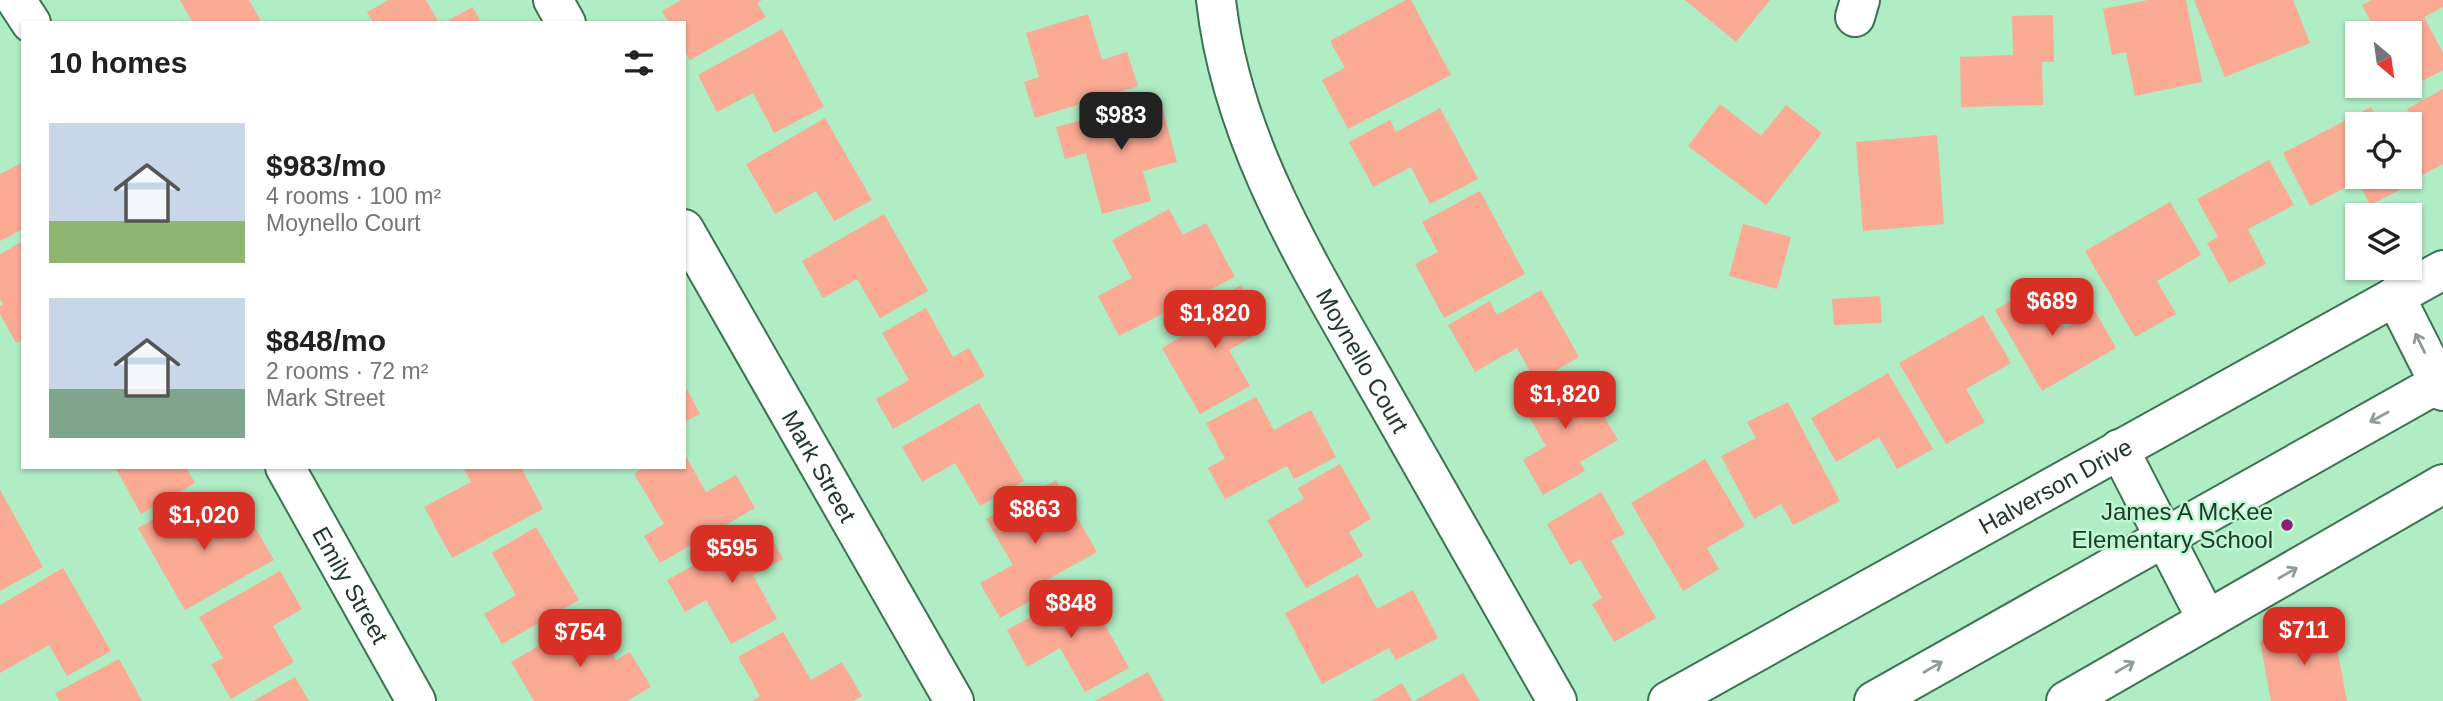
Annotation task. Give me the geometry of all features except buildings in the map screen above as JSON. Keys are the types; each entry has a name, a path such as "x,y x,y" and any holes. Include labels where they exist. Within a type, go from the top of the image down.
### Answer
{"street":[{"path":"16,0 30,21"},
{"path":"553,0 565,21"},
{"name":"Moynello Court","path":"1216,0 1228,74 1259,165 1292,233 1557,701"},
{"name":"Mark Street","path":"686,232 954,701"},
{"name":"Halverson Drive","path":"1668,701 2443,270"},
{"path":"1874,701 2165,536 2441,387 2395,296"},
{"path":"2119,450 2207,620"},
{"name":"Emily Street","path":"286,469 416,701"},
{"path":"2066,701 2443,484"}],"place":[{"name":"James A McKee Elementary School","path":"2287,525"}]}
